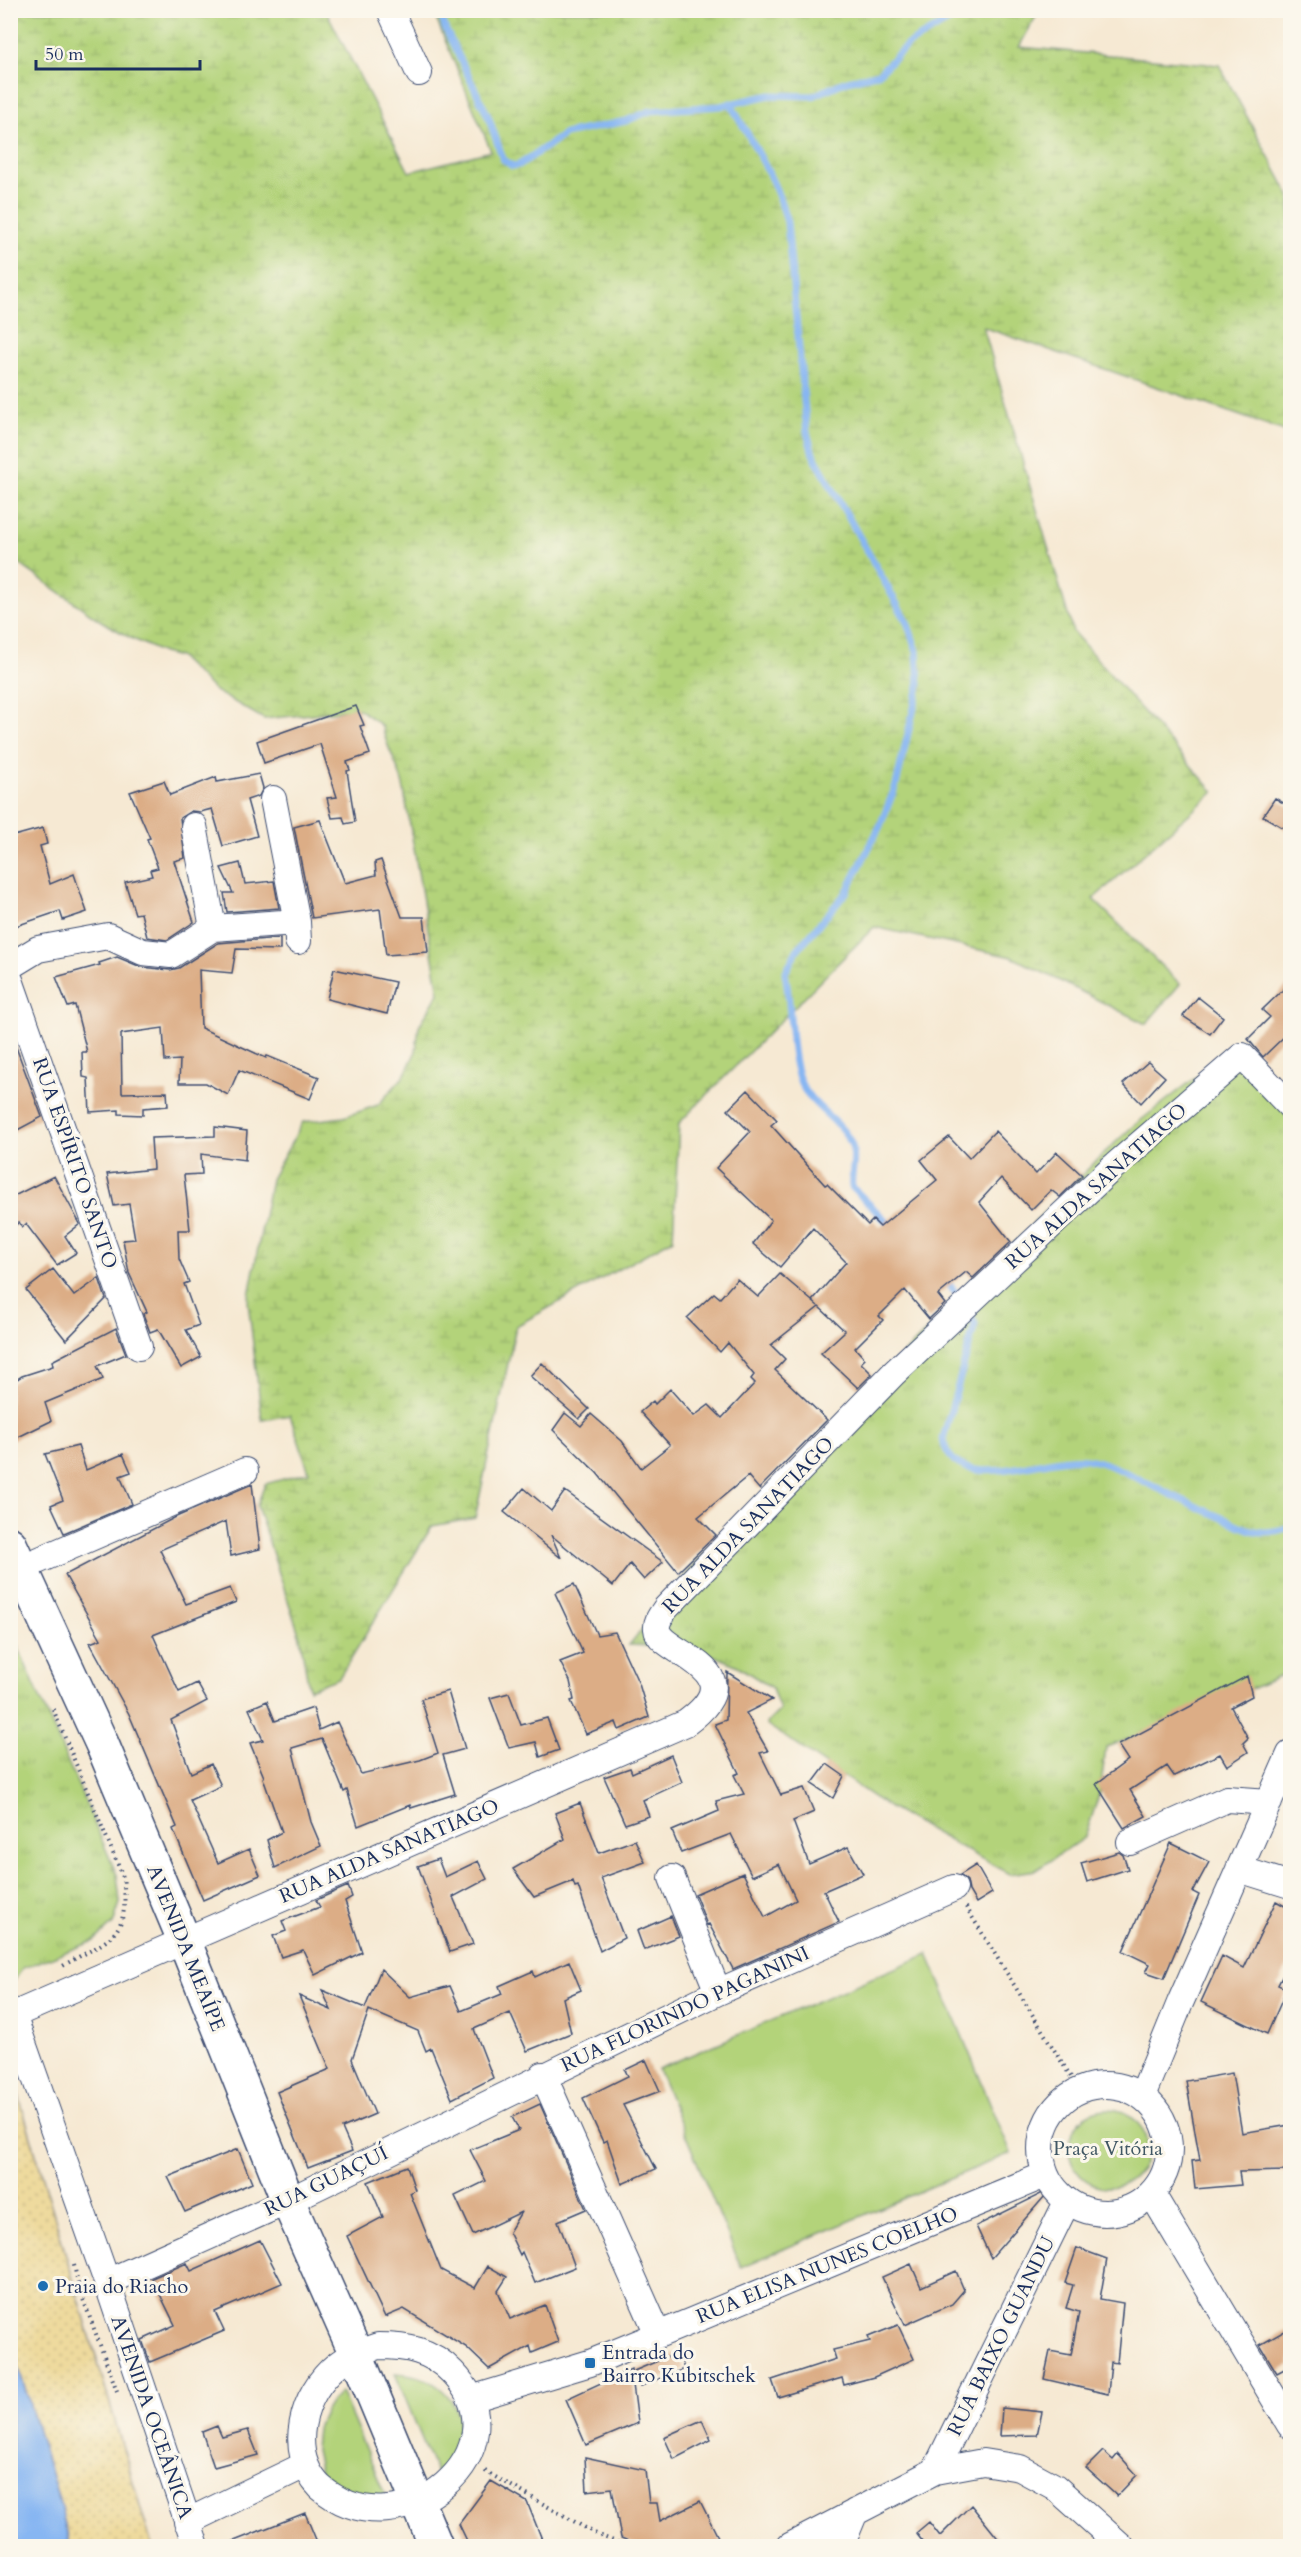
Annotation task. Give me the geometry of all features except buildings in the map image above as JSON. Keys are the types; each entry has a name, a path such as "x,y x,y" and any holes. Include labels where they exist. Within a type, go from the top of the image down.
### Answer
{"main road":[{"name":"AVENIDA MEAÍPE","path":"16,1556 102,1744 184,1940 288,2201 356,2354 436,2547"}],"street":[{"path":"390,10 418,73"},
{"path":"10,966 38,949 108,936 143,952 171,955 213,928 297,931 273,799"},
{"path":"194,826 213,928"},
{"name":"RUA ESPÍRITO SANTO","path":"10,980 139,1347"},
{"name":"RUA ALDA SANATIAGO","path":"13,2015 686,1723 700,1713 710,1698 712,1688 708,1675 699,1663 661,1640 657,1630 659,1620 666,1608 894,1373 1112,1168 1242,1056 1290,1106"},
{"path":"16,1556 245,1471"},
{"path":"1142,2096 1290,1754"},
{"path":"1130,1842 1227,1799 1269,1802"},
{"path":"1239,1869 1290,1885"},
{"path":"672,1878 718,1992"},
{"name":"RUA FLORINDO PAGANINI","path":"658,2334 543,2075 718,1992 954,1888"},
{"name":"AVENIDA OCEÂNICA","path":"13,2015 107,2282 196,2547"},
{"name":"RUA GUAÇUÍ","path":"107,2282 288,2201 543,2075"},
{"path":"1100,2085 1122,2087 1142,2096 1158,2112 1167,2132 1169,2154 1164,2176 1152,2194 1135,2206 1116,2213 1096,2214 1073,2207 1051,2186 1045,2175 1040,2156 1042,2135 1049,2117 1062,2101 1079,2090 1100,2085"},
{"name":"RUA ELISA NUNES COELHO","path":"471,2399 590,2363 1045,2175"},
{"path":"1152,2194 1290,2425"},
{"name":"RUA BAIXO GUANDU","path":"935,2471 1067,2202"},
{"path":"378,2346 401,2346 423,2351 443,2363 460,2379 471,2399 475,2420 474,2440 467,2460 456,2480 440,2496 420,2507 399,2515 376,2516 354,2511 334,2500 318,2484 305,2465 301,2443 303,2421 309,2400 321,2381 337,2365 356,2354 378,2346"},
{"path":"790,2547 935,2471 983,2462 1020,2468 1055,2487 1121,2547"},
{"path":"187,2522 305,2465"},
{"path":"841,2547 855,2512"}],"path":[{"path":"53,1707 123,1877 126,1904 117,1931 100,1947 54,1971"},
{"path":"954,1888 1079,2090"},
{"path":"467,2460 598,2535 627,2547"}],"green space":[{"path":"11,11 326,11 409,172 491,151 433,11 1039,11 1019,47 1219,65 1290,196 1290,433 983,327 1073,632 1214,792 1093,899 1180,984 1146,1024 1012,957 874,927 679,1123 673,1239 516,1326 475,1518 432,1526 339,1678 309,1689 300,1637 257,1506 265,1484 309,1472 290,1415 262,1420 248,1301 271,1179 303,1122 344,1117 378,1105 404,1076 416,1051 419,1026 439,993 403,785 382,726 359,709 264,719 215,691 179,657 163,653 101,621 11,558"},
{"path":"1234,1048 1290,1105 1290,1672 1168,1725 1106,1747 1100,1792 1085,1837 1036,1870 1009,1874 890,1808 766,1724 780,1710 772,1688 736,1665 695,1648 629,1645 699,1559 1100,1157 1132,1127"},
{"path":"11,1631 117,1875 120,1903 113,1924 94,1941 23,1968 11,1985"},
{"path":"928,1954 1011,2153 741,2267 658,2069"},
{"name":"Praça Vitória","path":"1108,2109 1123,2112 1140,2126 1147,2148 1144,2163 1130,2180 1108,2187 1093,2184 1076,2170 1069,2148 1072,2133 1086,2116"},
{"path":"395,2373 416,2376 434,2384 447,2395 455,2408 459,2424 457,2441 450,2459 437,2476"},
{"path":"341,2392 392,2511 370,2511 320,2472 315,2450 317,2428 326,2408"}],"sand":[{"name":"Praia do Riacho","path":"10,2066 152,2546 70,2546 59,2500 11,2343"}],"water":[{"path":"11,2343 59,2500 70,2546 11,2546"}],"waterway":[{"path":"440,10 445,28 488,116 503,159 512,166 519,165 565,134 626,121 650,111 720,106 770,95 813,96 844,82 879,73 907,45 950,20 960,10"},
{"path":"730,103 770,176 787,222 807,432 813,454 907,622 917,651 919,686 896,785 880,826 846,893 797,950 785,973 799,1078 810,1098 848,1137 854,1156 852,1187 892,1227"},
{"path":"945,1279 962,1301"},
{"path":"968,1310 975,1324 943,1439 951,1457 964,1467 983,1471 1004,1470 1069,1459 1086,1459 1117,1468 1249,1529 1267,1532 1290,1527"}],"place":[{"name":"Praia do Riacho","path":"43,2286"},
{"name":"Entrada do Bairro Kubitschek","path":"590,2363"}]}
